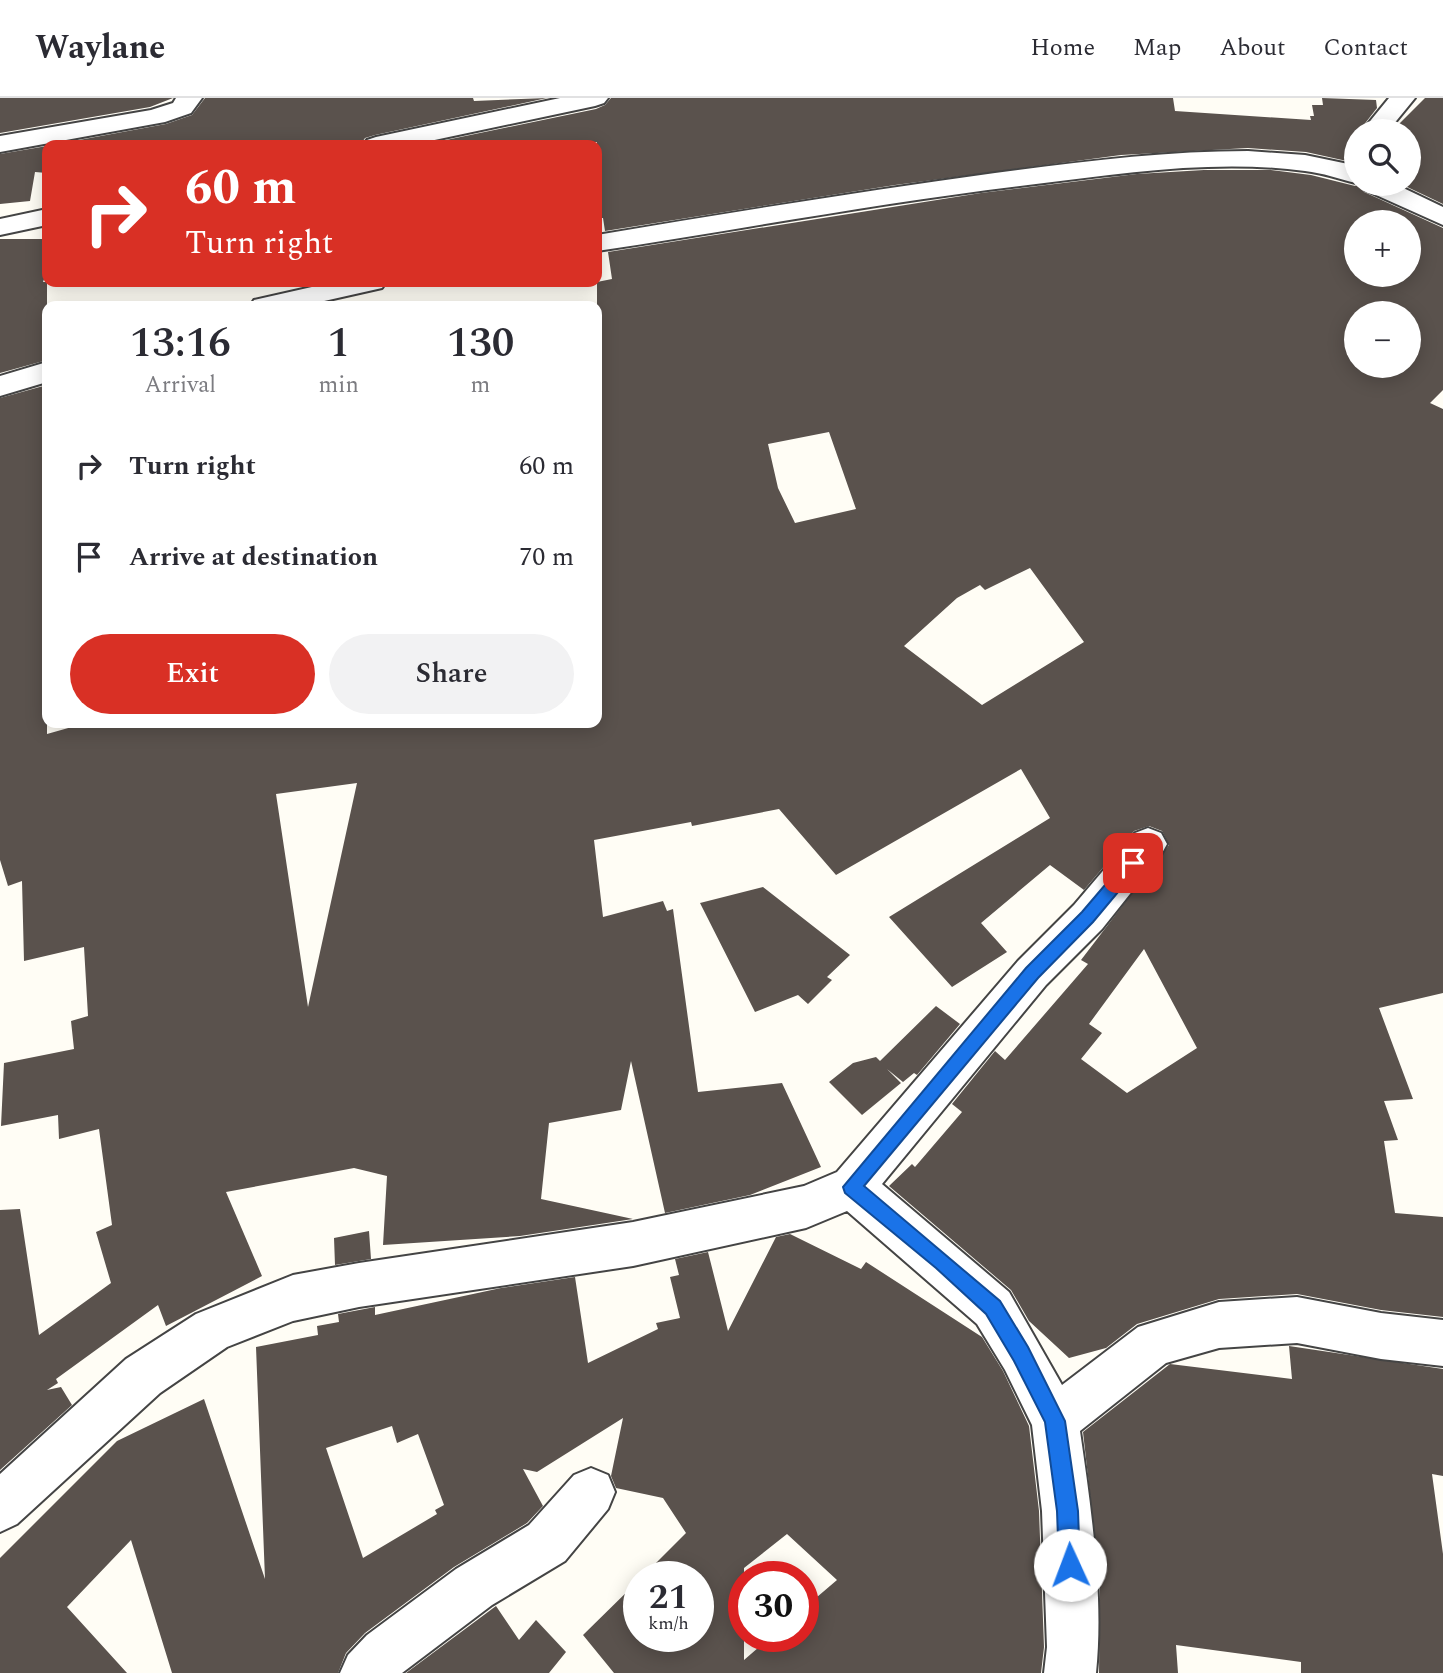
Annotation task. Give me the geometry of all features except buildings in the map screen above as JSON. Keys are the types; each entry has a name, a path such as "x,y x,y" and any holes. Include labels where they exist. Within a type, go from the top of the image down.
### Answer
{"street":[{"path":"0,144 156,117 182,108 189,98"},
{"path":"399,140 595,98"},
{"path":"1385,119 1402,98"},
{"path":"602,242 913,191 1176,160 1241,159 1344,165"},
{"path":"1399,196 1443,217"},
{"path":"0,228 42,218"},
{"path":"286,301 350,287"},
{"path":"0,387 42,374"},
{"path":"0,1507 143,1376 212,1330 293,1298 359,1285 633,1244 806,1207 852,1187 1032,973 1088,917 1148,845"},
{"path":"852,1187 943,1262 993,1308 1021,1354 1055,1421 1068,1511 1073,1647 1070,1673"},
{"path":"1055,1421 1154,1343 1219,1325 1297,1321 1381,1336 1443,1343"},
{"path":"366,1673 385,1653 474,1587 547,1542 591,1492"}],"route":[{"path":"1070,1565 1068,1511 1055,1421 1021,1354 993,1308 943,1262 852,1187 1032,973 1088,917 1133,863"}]}
